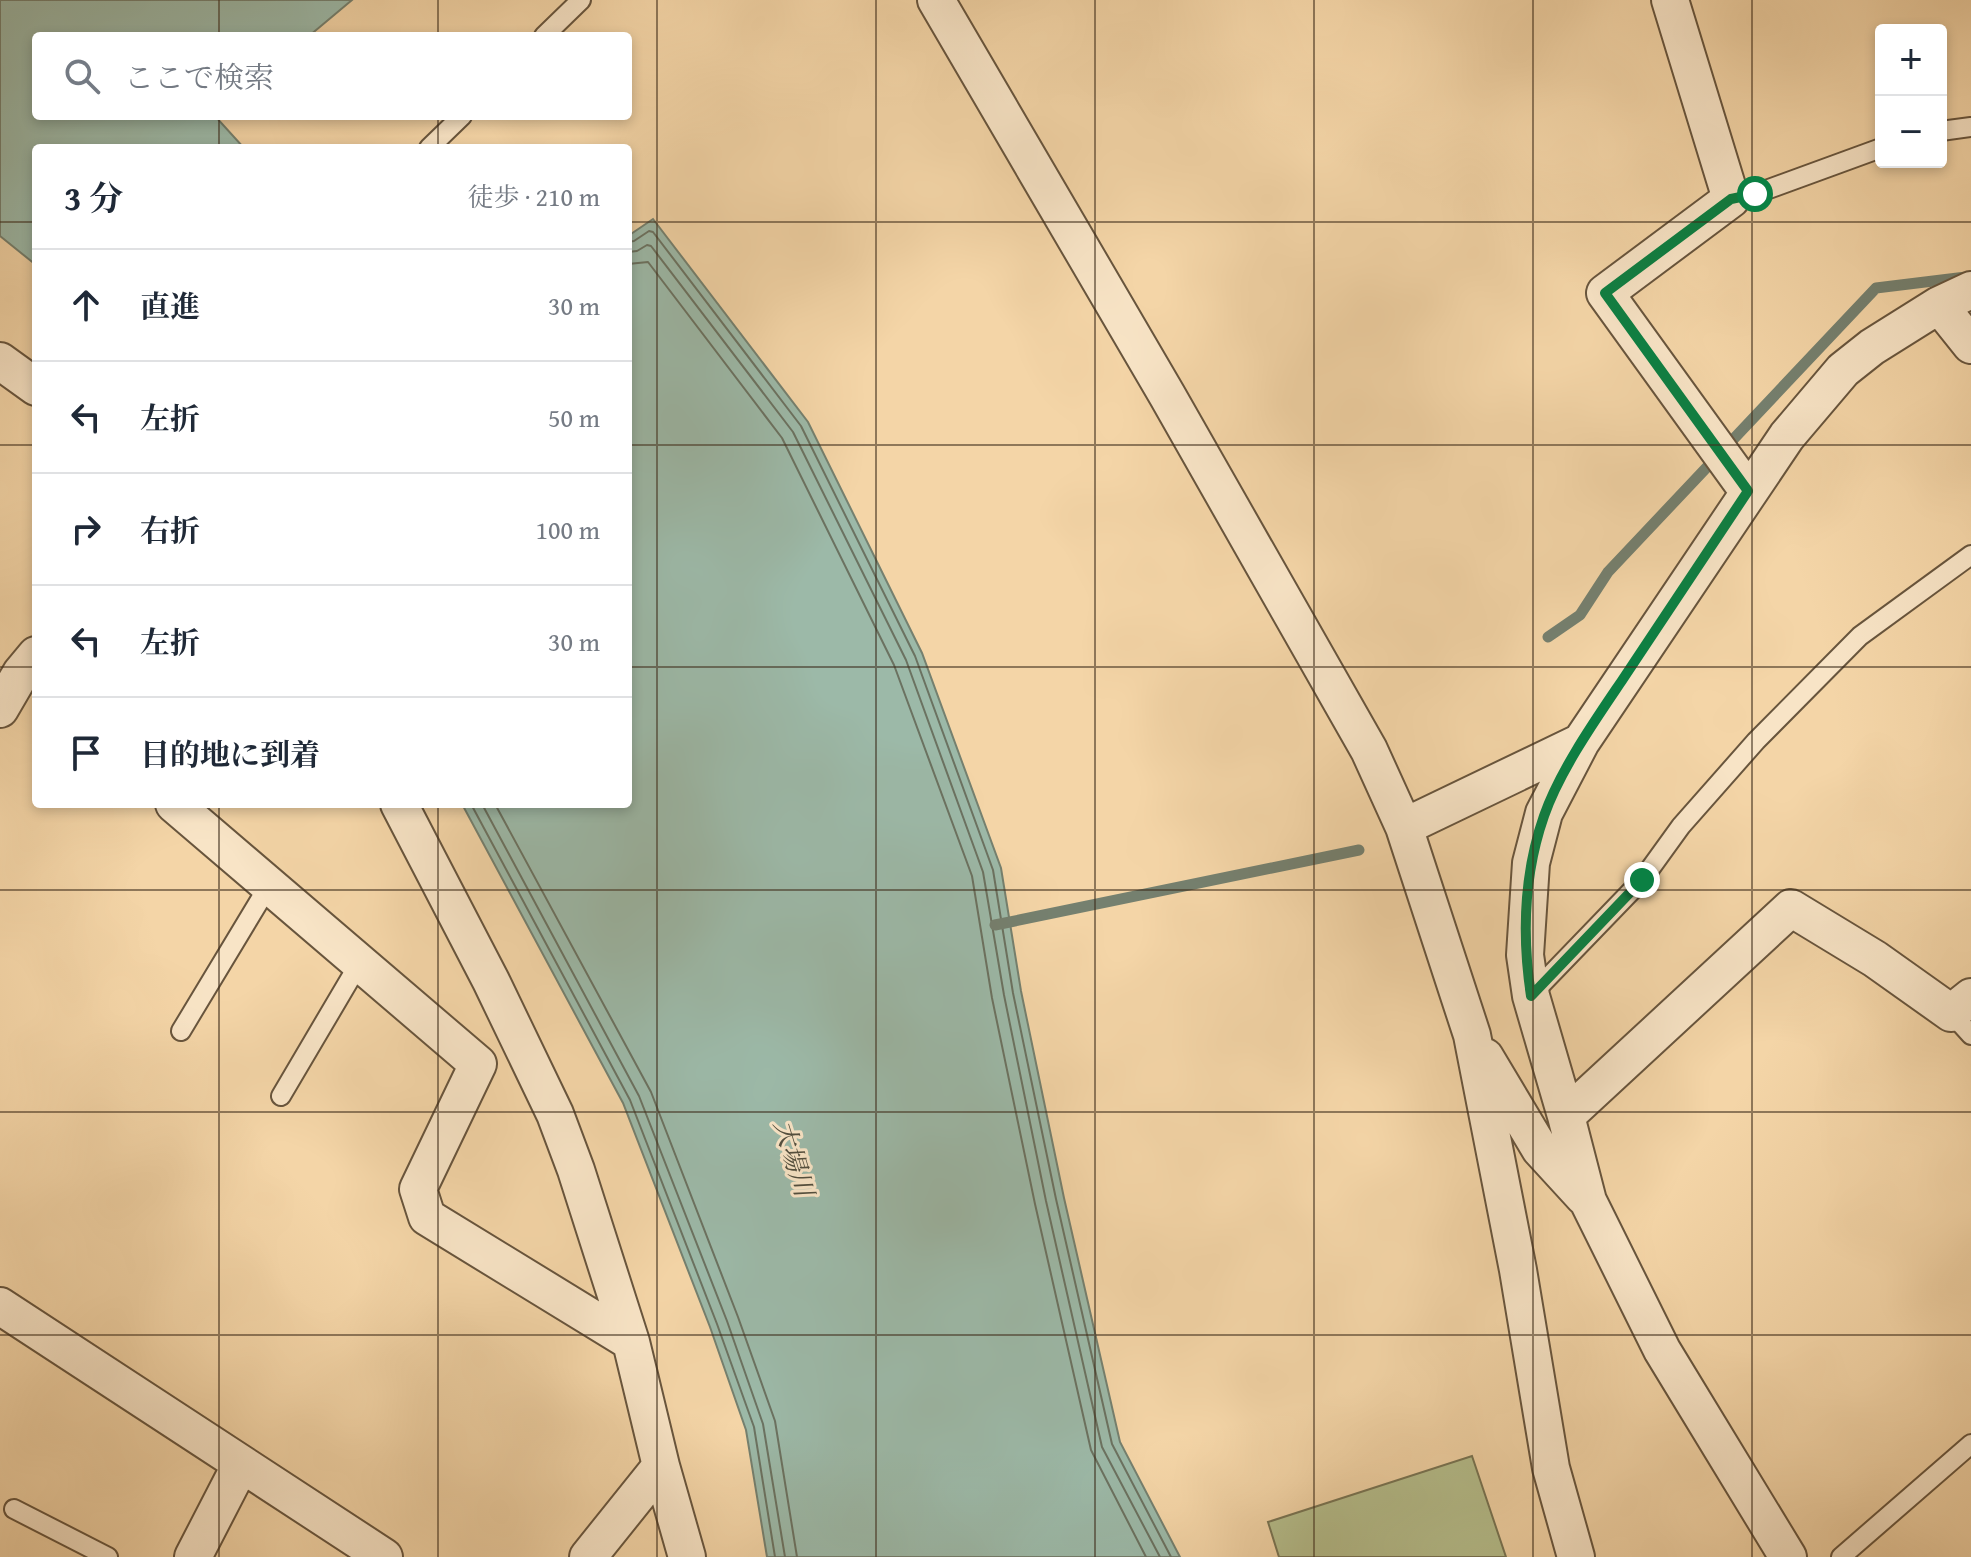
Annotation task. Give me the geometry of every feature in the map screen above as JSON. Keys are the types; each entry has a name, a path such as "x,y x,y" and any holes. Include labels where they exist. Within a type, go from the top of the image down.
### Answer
{"street":[{"path":"936,0 1167,395 1353,723 1404,827 1472,1035 1518,1270 1551,1468 1576,1557"},
{"path":"1670,0 1731,199 1605,293 1748,491"},
{"path":"1788,1557 1662,1350 1588,1201 1531,996 1525,955 1531,863 1544,813 1581,742 1787,436 1843,370 1901,327 1971,290"},
{"path":"1939,305 1971,345"},
{"path":"0,361 32,384"},
{"path":"0,709 23,669"},
{"path":"1404,827 1581,742"},
{"path":"179,808 478,1064 418,1189 427,1217 631,1342"},
{"path":"401,808 491,981 555,1114 631,1342 687,1557"},
{"path":"1566,1116 1791,908 1964,1015"},
{"path":"1472,1035 1540,1149 1588,1201"},
{"path":"0,1306 384,1557"},
{"path":"193,1557 241,1464"},
{"path":"588,1557 661,1466"}],"lane":[{"path":"548,32 581,0"},
{"path":"433,144 458,120"},
{"path":"1947,130 1971,127"},
{"path":"1731,199 1755,194 1875,150"},
{"path":"1531,996 1642,880 1681,826 1756,741 1850,646 1971,555"},
{"path":"181,1031 269,885"},
{"path":"281,1096 360,962"},
{"path":"1841,1557 1971,1444"},
{"path":"14,1509 108,1557"}],"green space":[{"path":"1472,1456 1506,1557 1279,1557 1268,1522"}],"water":[{"path":"0,0 352,0 314,32 32,32 32,120 219,120 240,144 32,144 32,262 0,236"},
{"name":"大場川","path":"653,219 808,422 922,653 1001,868 1021,991 1120,1442 1180,1557 767,1557 746,1430 710,1327 623,1103 464,808 632,808 632,233"}],"waterway":[{"path":"1548,637 1580,615 1608,572 1876,288 1966,277"},
{"path":"995,925 1359,850"}],"route":[{"path":"1642,880 1531,996 1525,955 1527,901 1531,863 1544,813 1581,742 1748,491 1605,293 1731,199 1755,194"}]}
